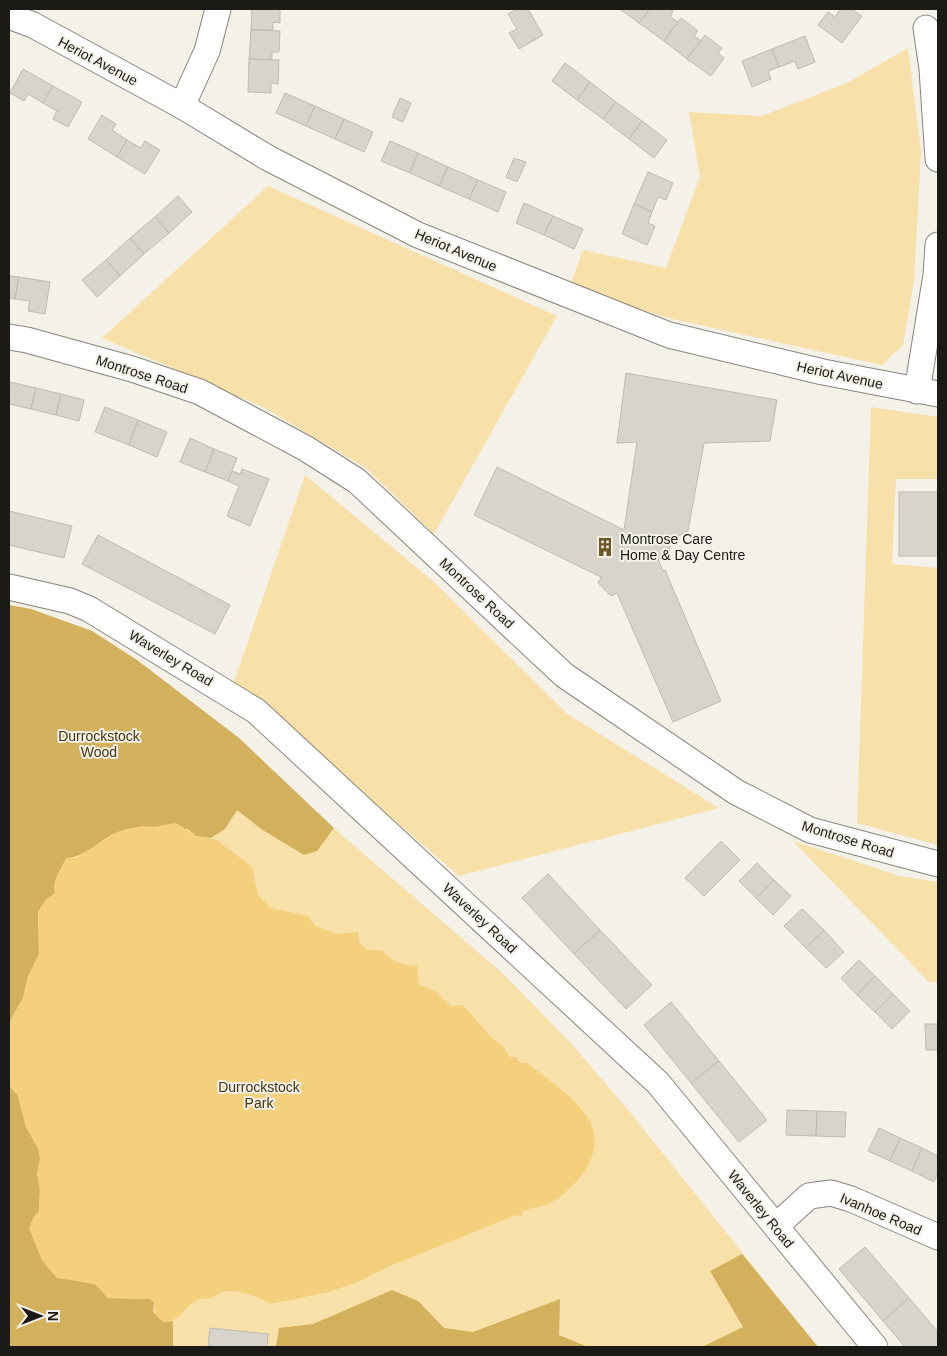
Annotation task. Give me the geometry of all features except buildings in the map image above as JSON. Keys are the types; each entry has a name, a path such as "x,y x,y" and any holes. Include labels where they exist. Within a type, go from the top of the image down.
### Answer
{"street":[{"path":"182,106 207,51 218,9"},
{"name":"Heriot Avenue","path":"9,16 33,25 182,106 268,158 418,235 669,335 823,372 928,392"},
{"path":"926,28 935,69 938,159"},
{"path":"928,392 938,245"},
{"name":"Montrose Road","path":"9,337 27,340 132,369 200,392 305,448 357,481 564,675 736,792 810,830 938,864"},
{"name":"Waverley Road","path":"9,588 70,601 89,609 256,711 658,1083 875,1347"},
{"name":"Ivanhoe Road","path":"776,1226 809,1196 831,1193 851,1199 938,1237"}],"green space":[{"path":"908,48 921,152 914,281 903,345 882,365 668,318 570,286 583,250 666,268 700,177 689,112 762,116 847,83"},
{"path":"268,186 557,316 434,534 366,468 263,407 102,338"},
{"path":"871,407 938,417 938,479 896,479 892,564 938,568 938,845 857,823"},
{"path":"305,475 433,581 566,713 719,808 459,876 234,682"},
{"name":"Durrockstock Park","path":"9,605 31,609 92,631 137,660 239,738 315,812 500,971 570,1042 629,1111 818,1347 9,1347"},
{"name":"Durrockstock Wood","path":"9,605 31,609 92,631 137,660 239,738 334,828 317,851 304,855 261,829 237,810 225,829 211,838 196,836 188,829 153,827 126,829 111,835 87,851 74,857 66,858 56,879 55,893 45,901 38,912 39,954 28,977 23,998 9,1023"},
{"path":"793,841 899,876 938,882 938,982 929,982"},
{"path":"9,1083 18,1096 26,1127 39,1150 40,1160 37,1173 40,1189 39,1211 33,1218 42,1260 57,1277 95,1284 108,1298 150,1299 154,1302 153,1312 164,1322 173,1321 173,1347 9,1347"},
{"path":"742,1254 818,1347 702,1347 743,1327 710,1271"},
{"path":"392,1290 418,1301 444,1328 473,1332 560,1299 559,1335 588,1347 276,1347 279,1328 313,1324"}],"shaded area":[{"path":"176,823 196,836 217,840 252,867 258,895 271,908 308,916 315,926 336,934 358,932 360,943 367,950 382,950 390,958 398,962 407,965 417,965 419,985 435,991 451,1006 463,1005 490,1036 504,1047 510,1057 516,1057 521,1063 527,1063 567,1094 587,1117 593,1129 595,1141 593,1153 581,1176 552,1202 522,1211 522,1216 516,1215 491,1225 390,1266 358,1282 329,1292 270,1304 260,1298 247,1294 234,1291 222,1292 212,1298 197,1300 176,1318 164,1322 158,1318 154,1302 150,1299 108,1298 95,1284 57,1278 42,1260 29,1229 33,1218 39,1211 40,1189 37,1173 40,1160 39,1150 26,1127 18,1096 10,1087 9,1023 23,998 28,977 39,954 38,912 45,901 55,893 56,879 66,858 75,858 118,832 142,826 149,828"}],"place":[{"name":"Montrose Care Home & Day Centre","path":"605,547"}]}
